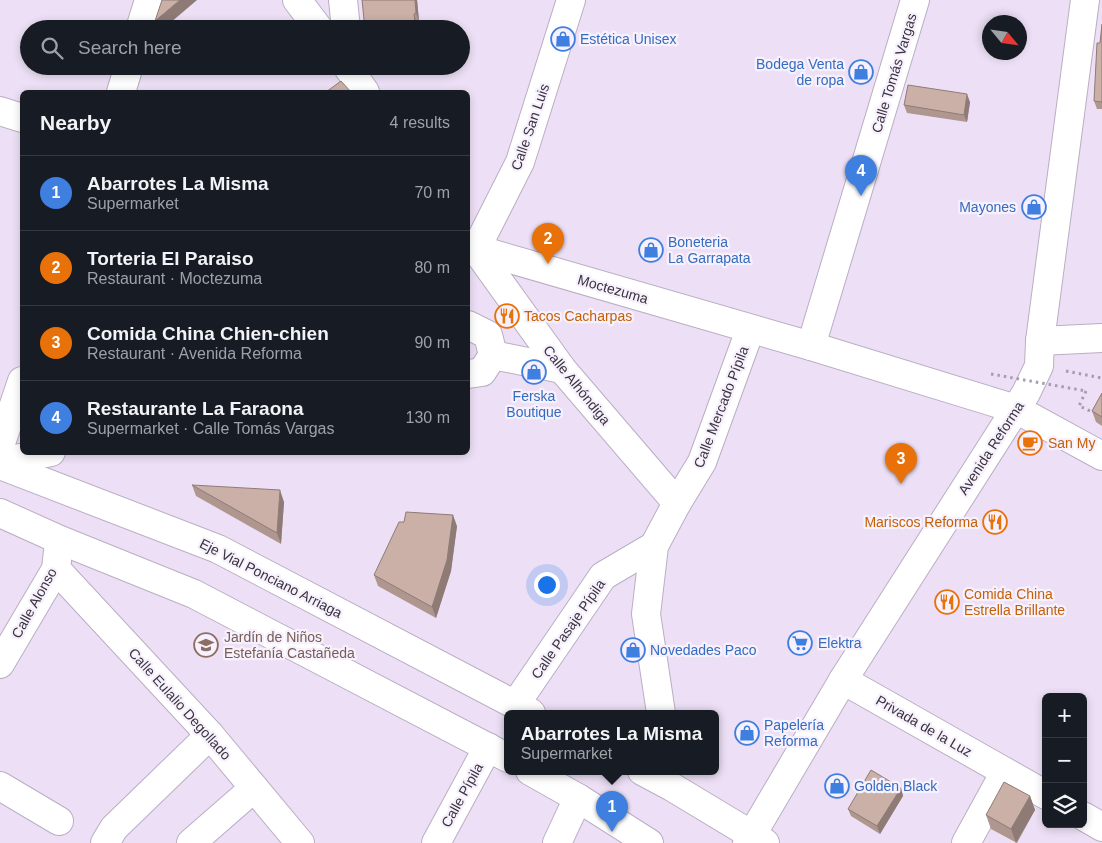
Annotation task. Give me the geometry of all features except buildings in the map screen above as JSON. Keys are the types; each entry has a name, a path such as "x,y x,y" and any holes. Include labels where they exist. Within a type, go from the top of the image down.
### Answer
{"street":[{"path":"143,20 149,0"},
{"path":"297,0 312,20"},
{"path":"343,0 345,20"},
{"name":"Calle San Luis","path":"472,243 520,162 571,0"},
{"name":"Calle Tomás Vargas","path":"811,346 916,0"},
{"name":"Avenida Reforma","path":"754,840 843,680 1026,393 1039,354 1085,0"},
{"path":"122,90 126,75"},
{"path":"0,111 20,117"},
{"name":"Moctezuma","path":"472,243 750,330"},
{"name":"Calle Alhóndiga","path":"472,243 562,369 677,503"},
{"path":"470,325 488,335 493,355 482,372 470,374"},
{"path":"750,330 811,346 1016,409 1102,456"},
{"name":"Calle Mercado Pípila","path":"661,710 646,614 654,546 702,462 750,330"},
{"path":"1039,354 1102,338"},
{"path":"493,355 562,369"},
{"path":"0,446 20,387"},
{"path":"0,464 38,455"},
{"name":"Eje Vial Ponciano Arriaga","path":"0,464 218,549 523,709"},
{"path":"0,513 60,540 194,594 498,753"},
{"name":"Calle Alonso","path":"0,664 56,569 60,540"},
{"name":"Calle Pasaje Pípila","path":"523,709 603,576 654,546"},
{"name":"Calle Eulalio Degollado","path":"56,569 210,736 300,843"},
{"name":"Privada de la Luz","path":"843,680 1042,793"},
{"path":"105,843 114,828 210,736"},
{"name":"Calle Pípila","path":"436,843 498,753"},
{"path":"966,843 1005,772"},
{"path":"537,775 578,798 649,843"},
{"path":"656,775 671,779 754,840"},
{"path":"0,786 59,821"},
{"path":"191,843 254,788"},
{"path":"557,843 578,798"},
{"path":"1087,818 1102,827"}],"path":[{"path":"1039,354 1102,378"},
{"path":"991,374 1086,391 1079,406 1096,414 1099,407"}],"place":[{"name":"Estética Unisex","path":"563,39"},
{"name":"Bodega Venta de ropa","path":"861,72"},
{"name":"Restaurante La Faraona","path":"861,196"},
{"name":"Mayones","path":"1034,207"},
{"name":"Boneteria La Garrapata","path":"651,250"},
{"name":"Torteria El Paraiso","path":"548,264"},
{"name":"Tacos Cacharpas","path":"507,316"},
{"name":"Ferska Boutique","path":"534,372"},
{"name":"San My","path":"1030,443"},
{"name":"Comida China Chien-chien","path":"901,484"},
{"name":"Mariscos Reforma","path":"995,522"},
{"name":"Comida China Estrella Brillante","path":"947,602"},
{"name":"Elektra","path":"800,643"},
{"name":"Jardín de Niños Estefanía Castañeda","path":"206,645"},
{"name":"Novedades Paco","path":"633,650"},
{"name":"Papelería Reforma","path":"747,733"},
{"name":"Golden Black","path":"837,786"},
{"name":"Abarrotes La Misma","path":"612,832"}]}
